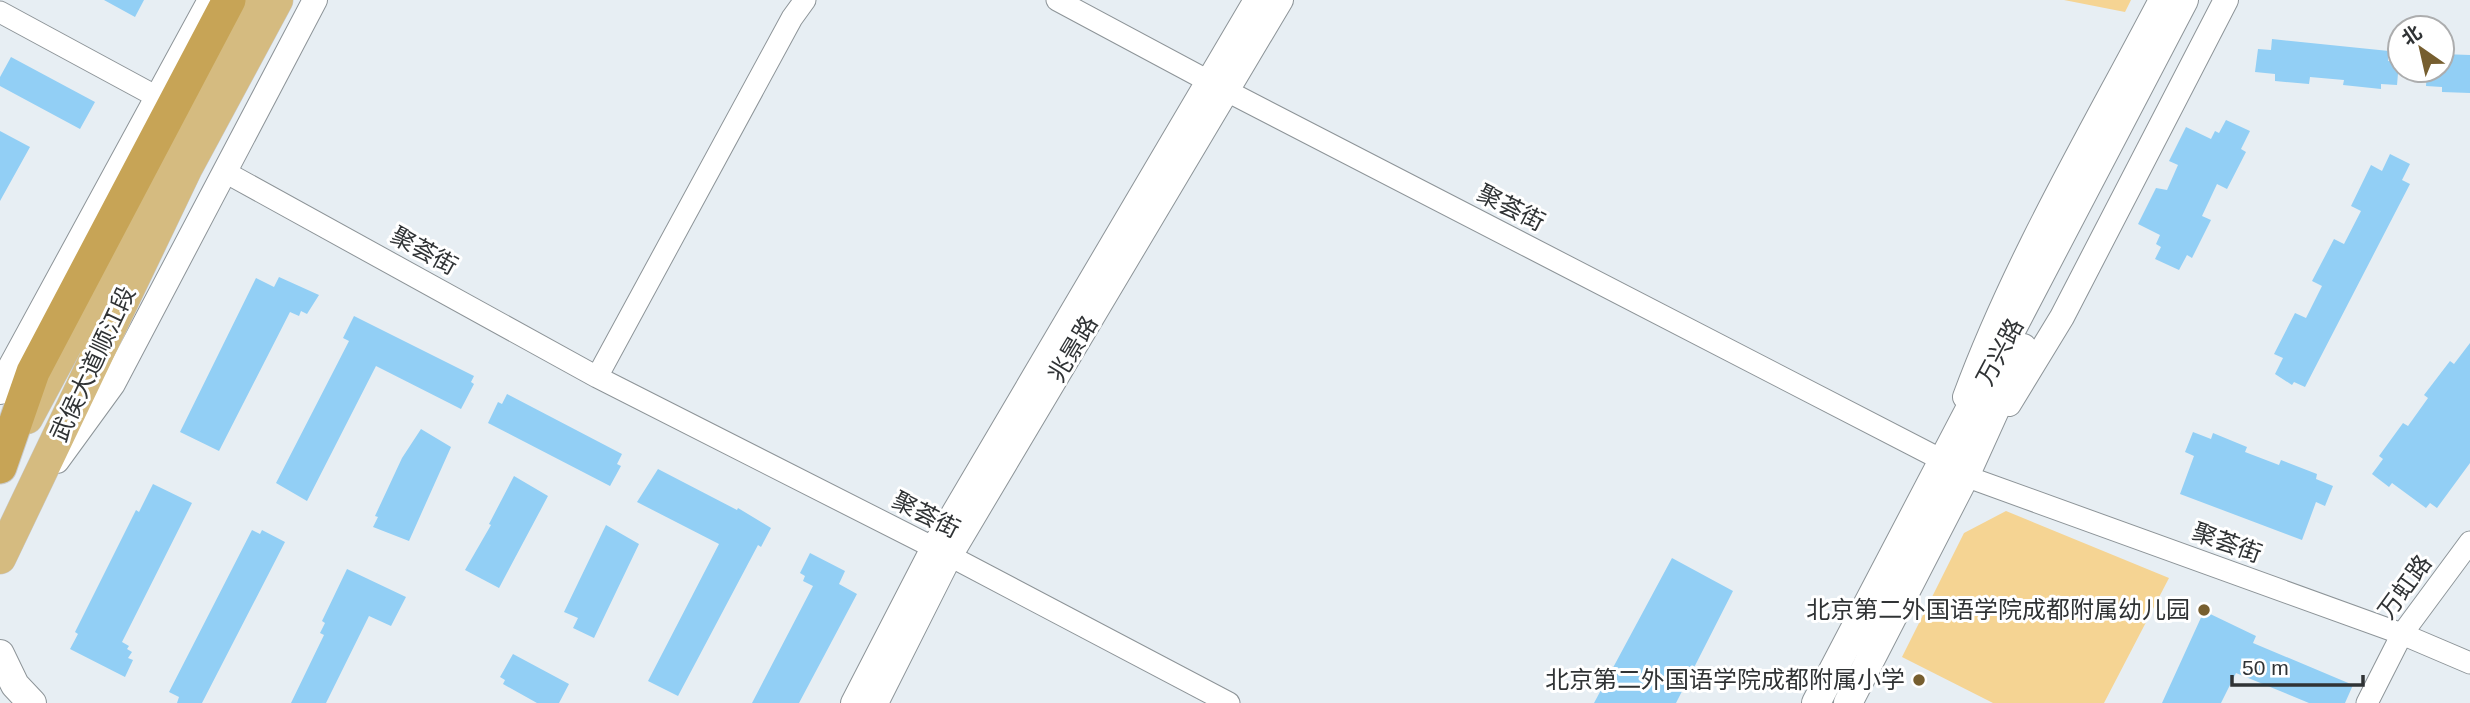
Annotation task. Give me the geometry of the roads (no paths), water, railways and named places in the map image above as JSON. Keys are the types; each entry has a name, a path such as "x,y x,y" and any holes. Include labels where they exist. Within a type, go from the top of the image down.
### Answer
{"highway":[{"path":"0,468 33,372 168,160 229,0"}],"main road":[{"path":"168,160 251,0"},
{"path":"168,160 277,0"},
{"name":"万兴路","path":"1816,703 1941,460 2106,172 2184,0"},
{"path":"1848,703 1965,476 2012,368 2106,172 2204,0"},
{"name":"武侯大道顺江段","path":"0,558 37,482 168,160"},
{"path":"0,654 15,685 32,703"}],"street":[{"path":"0,392 8,371 210,0"},
{"path":"37,482 60,458 113,384 315,0"},
{"path":"597,377 792,18 805,0"},
{"name":"聚荟街","path":"1057,0 1217,86 1941,460"},
{"name":"兆景路","path":"1217,86 1256,0"},
{"name":"兆景路","path":"853,703 1217,86 1281,0"},
{"path":"1941,460 1983,349 2011,290 2161,0"},
{"path":"1965,476 2062,317 2226,0"},
{"path":"0,12 159,98"},
{"name":"聚荟街","path":"225,172 597,377 941,552 1229,703"},
{"name":"聚荟街","path":"1965,476 2402,634 2470,663"},
{"name":"万虹路","path":"2367,703 2402,634 2470,542"},
{"name":"兆景路","path":"876,703 941,552"}],"place":[{"name":"北京第二外国语学院成都附属幼儿园","path":"2204,610"},
{"name":"北京第二外国语学院成都附属小学","path":"1919,680"}]}
